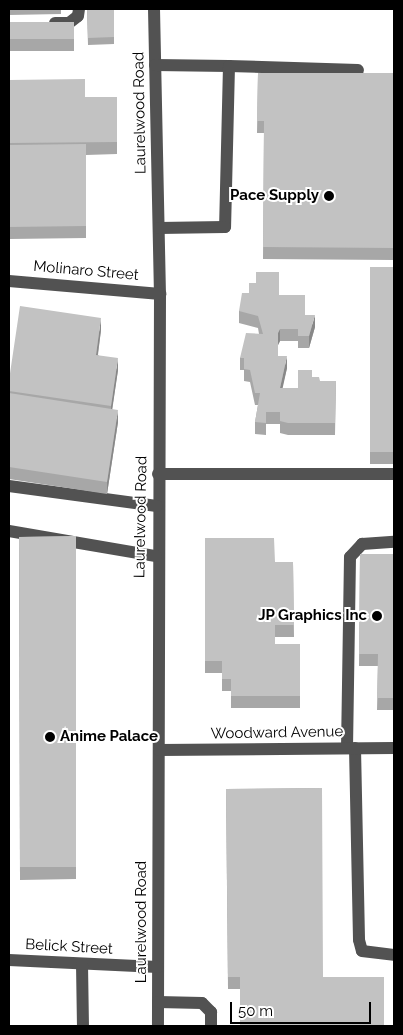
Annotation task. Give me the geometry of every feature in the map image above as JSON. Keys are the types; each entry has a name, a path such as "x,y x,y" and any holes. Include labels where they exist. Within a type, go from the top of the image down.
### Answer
{"street":[{"path":"43,23 69,22 78,16 79,9"},
{"name":"Laurelwood Road","path":"154,9 160,294 156,556 159,750 158,1026"},
{"path":"155,64 358,70"},
{"path":"159,228 225,227 229,66"},
{"name":"Molinaro Street","path":"9,281 160,294"},
{"path":"158,474 394,474"},
{"path":"9,486 157,506"},
{"path":"9,531 96,542 156,556"},
{"path":"394,542 362,544 350,557 351,748 359,940 362,951 394,955"},
{"name":"Woodward Avenue","path":"159,750 394,748"},
{"name":"Belick Street","path":"9,960 158,967"},
{"path":"82,964 83,1026"},
{"path":"158,1002 202,1003 211,1012 211,1026"}],"building":[{"path":"87,9 114,9 114,37 88,38"},
{"path":"9,22 74,22 74,39 9,39"},
{"name":"Pace Supply","path":"258,73 394,73 394,248 263,247 264,121 257,121"},
{"path":"85,79 85,97 117,97 117,142 9,143 9,80"},
{"path":"86,144 86,226 9,227 9,145"},
{"path":"370,267 394,267 394,452 370,452"},
{"path":"256,272 279,272 279,295 305,295 305,315 315,315 309,336 298,336 298,329 280,329 278,333 278,356 287,356 280,388 298,388 298,370 312,370 312,377 319,377 320,381 336,381 335,423 288,423 280,421 280,412 266,412 266,423 255,422 260,393 255,393 250,370 244,369 244,358 240,358 246,333 263,334 258,316 239,311 242,293 249,293 249,283 256,283"},
{"path":"20,306 101,318 96,355 118,358 111,406 9,391"},
{"path":"9,393 118,410 107,482 9,467"},
{"path":"76,536 76,867 20,867 19,537"},
{"path":"205,538 274,538 275,562 293,562 294,625 275,625 275,644 300,644 300,696 231,696 231,679 222,679 222,661 205,661"},
{"name":"JP Graphics Inc","path":"360,554 394,554 394,698 377,698 378,654 359,654"},
{"path":"322,788 323,977 384,977 384,1026 240,1026 240,977 228,977 226,789"},
{"path":"393,801 394,801 394,887"}],"place":[{"name":"Pace Supply","path":"329,196"},
{"name":"JP Graphics Inc","path":"377,616"},
{"name":"Anime Palace","path":"50,737"}]}
